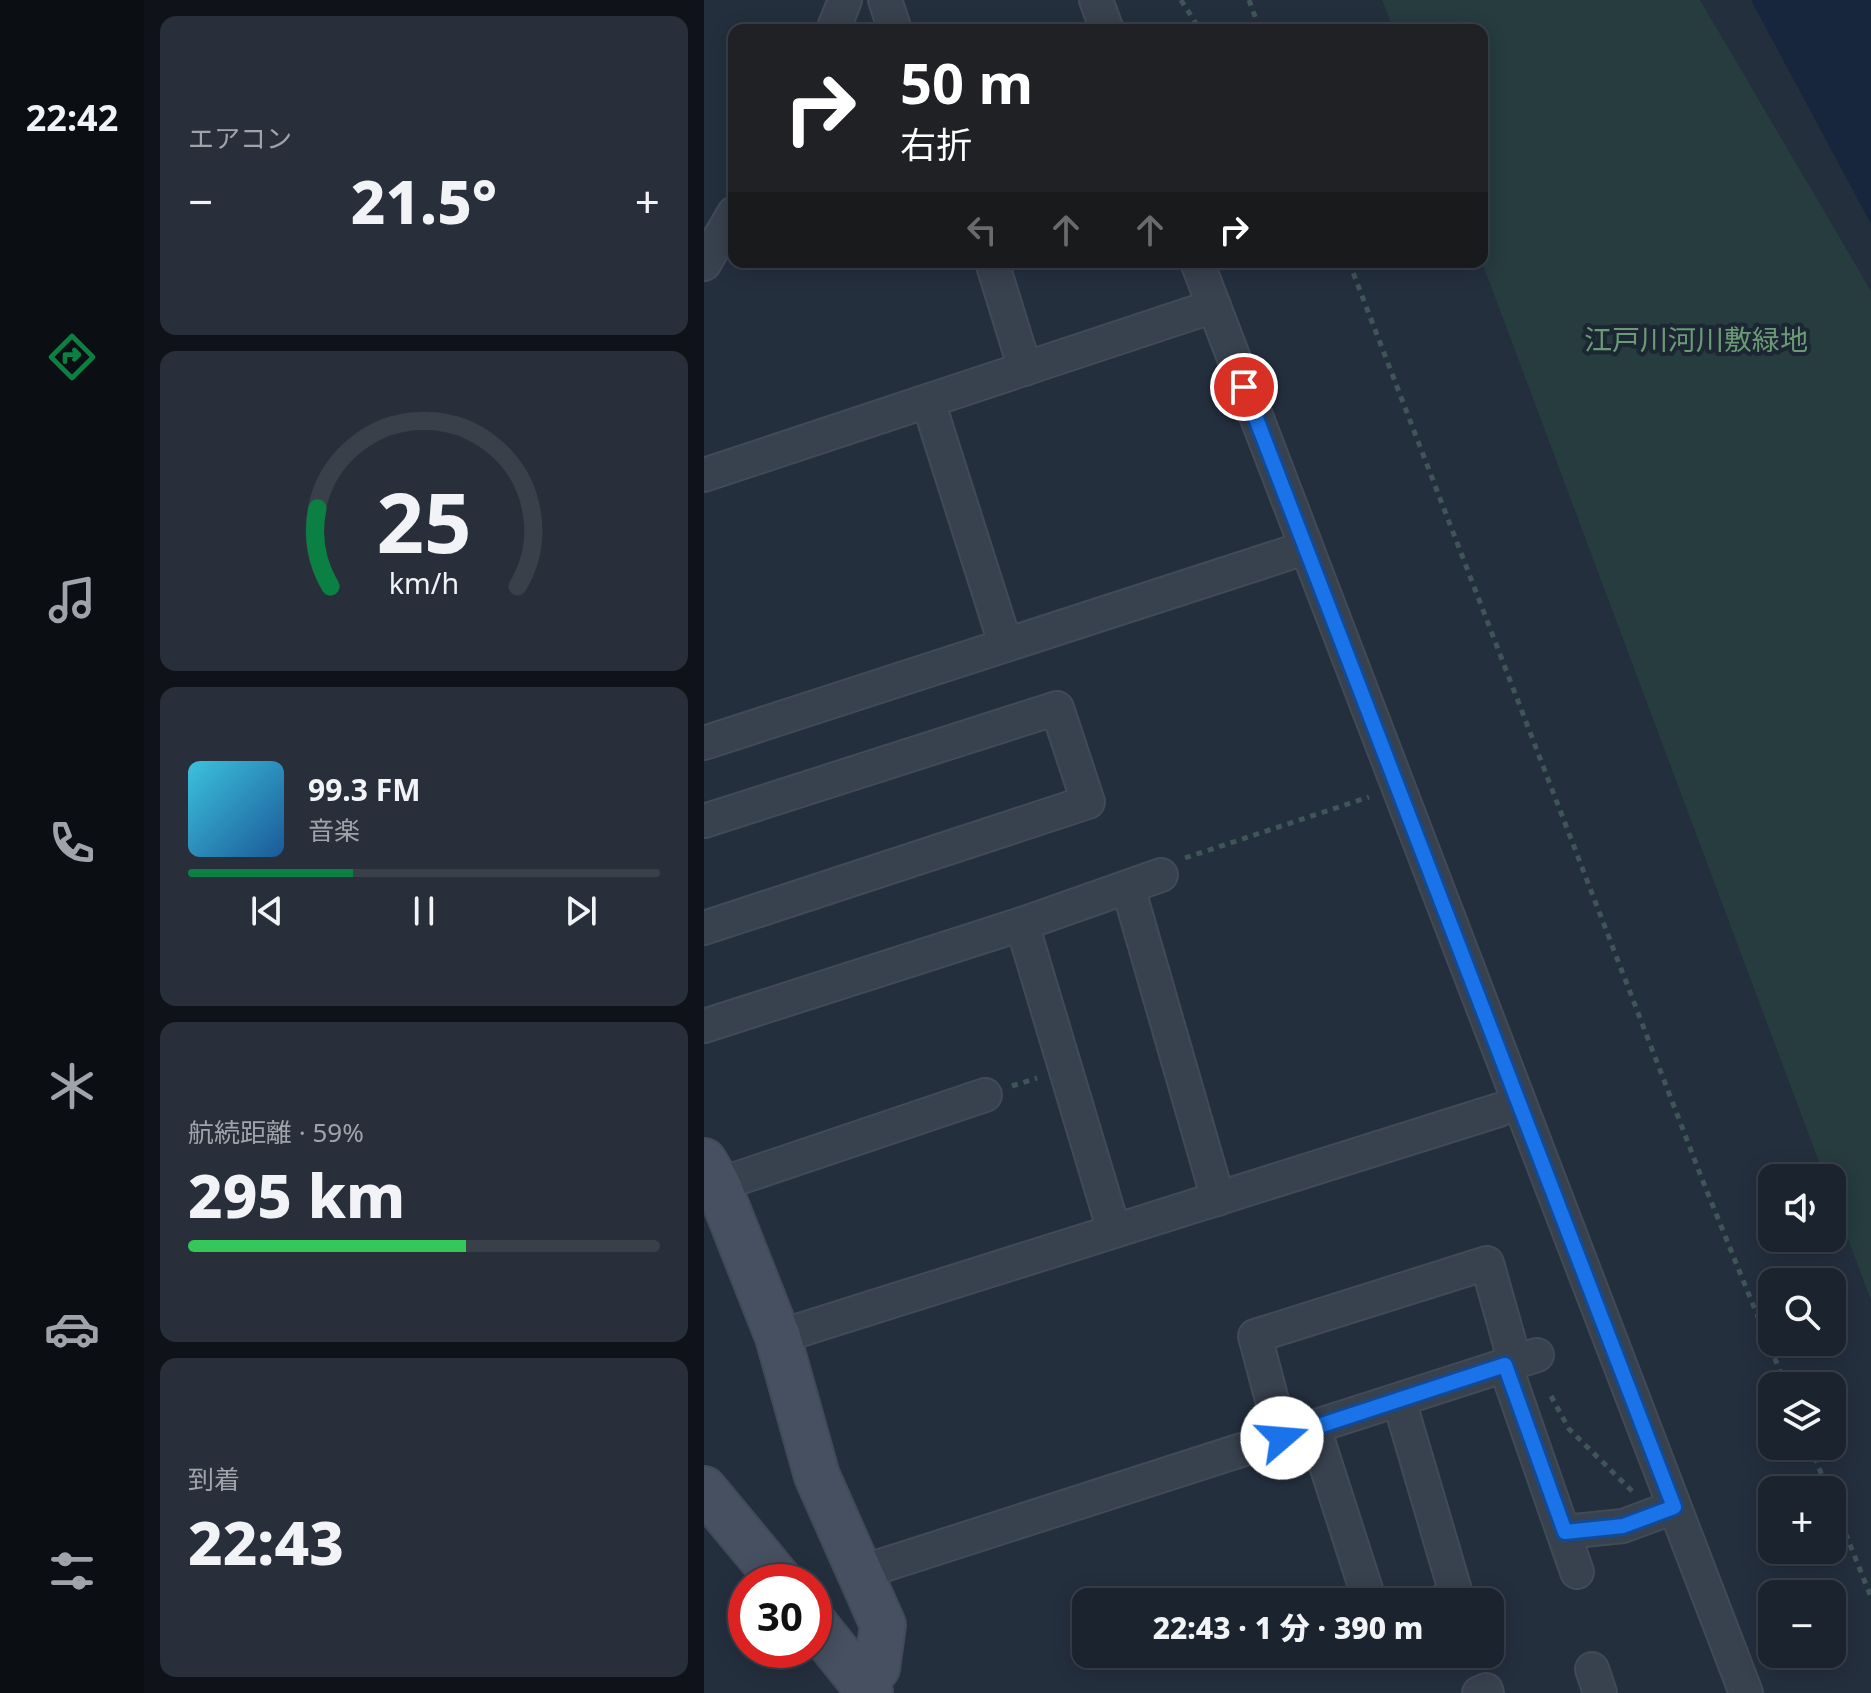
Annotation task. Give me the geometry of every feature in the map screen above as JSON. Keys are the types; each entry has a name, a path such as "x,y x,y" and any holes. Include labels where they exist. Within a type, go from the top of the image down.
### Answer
{"street":[{"path":"835,24 845,0"},
{"path":"885,0 893,24"},
{"path":"1096,0 1105,24"},
{"path":"704,264 728,223"},
{"path":"994,268 1025,369"},
{"path":"1199,268 1398,788 1665,1511 1746,1693"},
{"path":"704,475 1214,306"},
{"path":"928,401 1005,643"},
{"path":"704,743 1305,548"},
{"path":"704,821 1057,708 1088,802 704,928"},
{"path":"704,1026 1022,924 1161,875"},
{"path":"1128,887 1218,1199"},
{"path":"1022,924 1114,1231"},
{"path":"832,1649 860,1689 877,1668 883,1625 817,1476 778,1337 711,1173 985,1095"},
{"path":"778,1337 1499,1110"},
{"path":"1282,1438 1255,1336 1487,1263 1519,1360 1577,1572"},
{"path":"859,1573 1519,1360"},
{"path":"1399,1400 1454,1588"},
{"path":"1314,1428 1365,1588"},
{"path":"704,1489 766,1564"},
{"path":"1565,1532 1623,1526 1665,1511"},
{"path":"1479,1693 1487,1693"}],"path":[{"path":"1181,0 1196,24"},
{"path":"1249,0 1258,24"},
{"path":"1351,268 1696,1164 1780,1372"},
{"path":"1161,875 1159,866 1398,788"},
{"path":"985,1095 1067,1068"},
{"path":"1519,1360 1545,1368 1549,1392 1569,1429 1665,1511"},
{"path":"1846,1535 1871,1597"}],"green space":[{"name":"江戸川河川敷緑地","path":"1382,0 1700,0 1871,291 1871,1300 1846,1233 1846,1164 1820,1164 1484,268 1488,268 1488,24 1392,24"}],"water":[{"path":"1751,0 1871,0 1871,224"}],"route":[{"path":"1244,387 1674,1507 1623,1526 1565,1532 1505,1365 1282,1438"}]}
